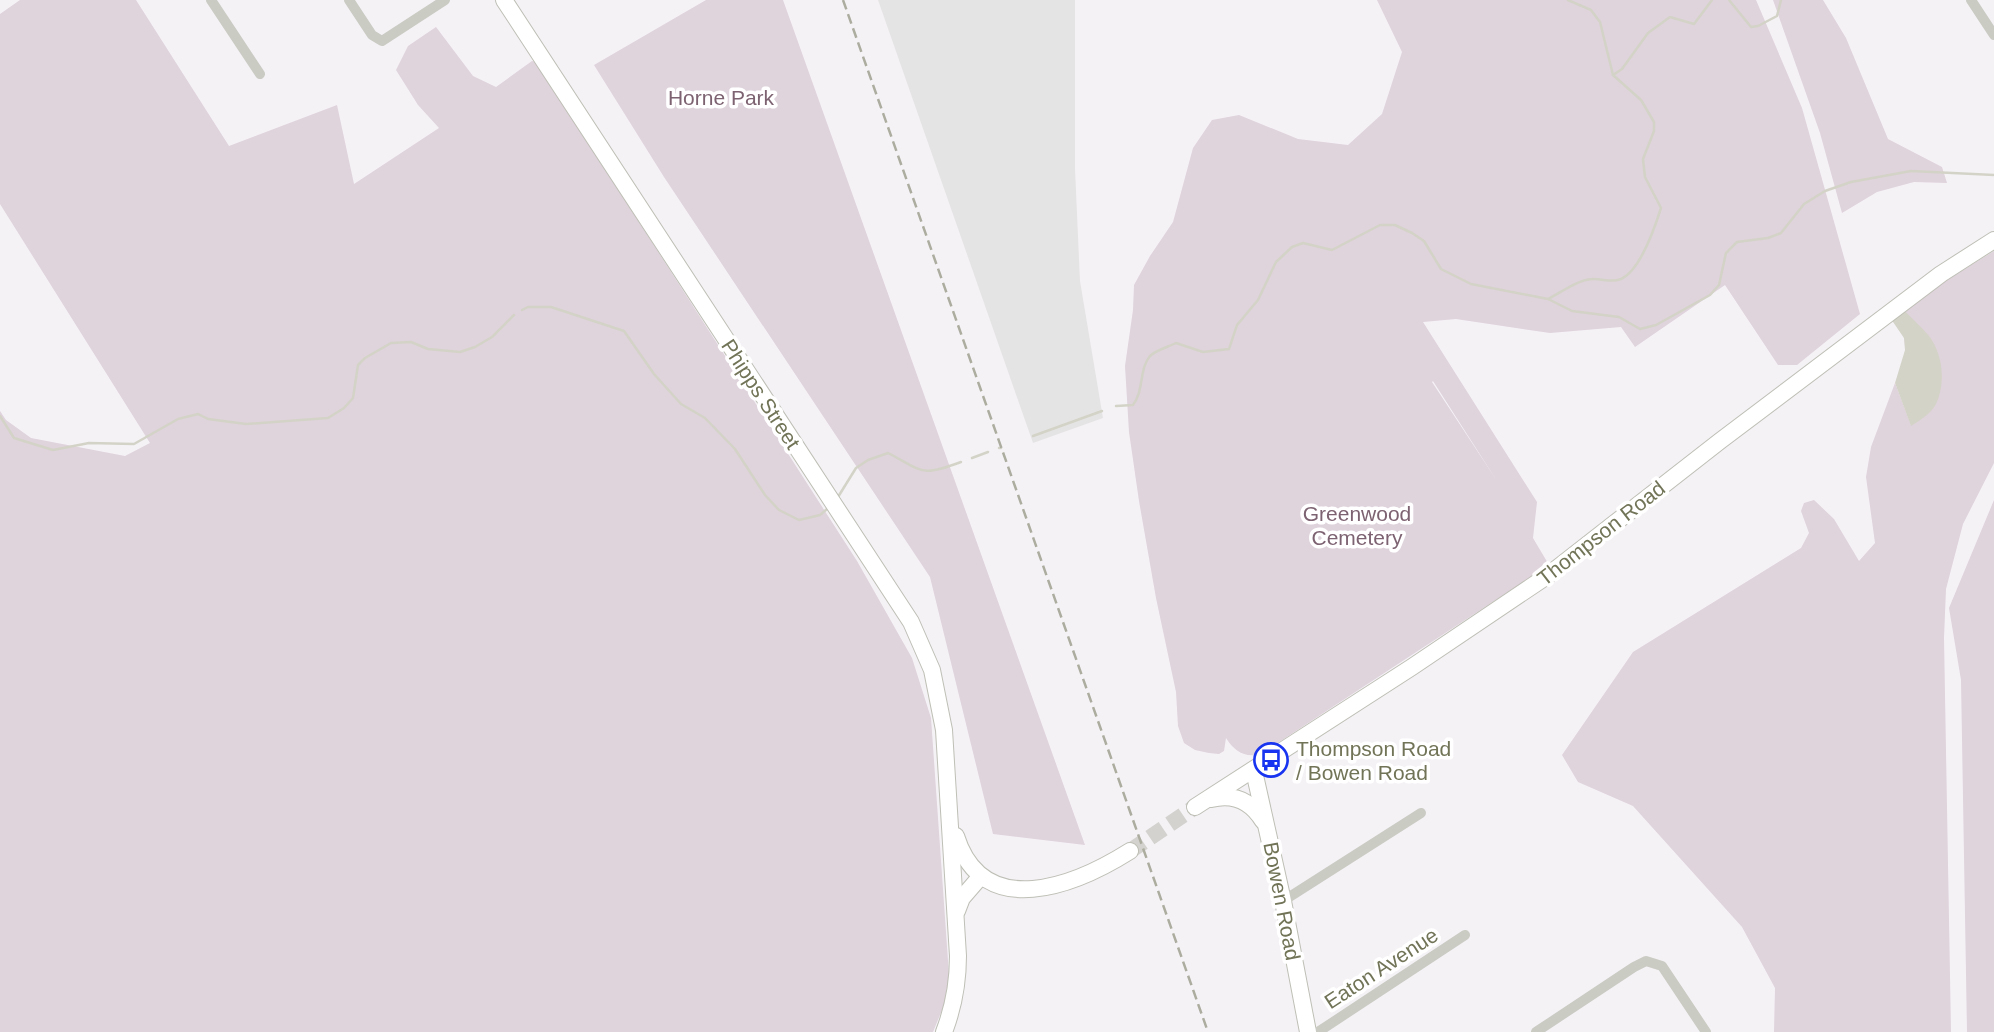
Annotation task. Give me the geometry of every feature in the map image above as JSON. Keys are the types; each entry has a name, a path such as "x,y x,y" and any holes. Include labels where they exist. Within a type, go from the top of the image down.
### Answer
{"main road":[{"name":"Phipps Street","path":"504,0 911,622 932,670 938,693 944,730 950,813"},
{"name":"Thompson Road","path":"1270,839 1256,811 1243,800 1219,797 1198,806 1547,576 1930,282 1994,240"},
{"name":"Bowen Road","path":"1254,771 1308,1032"},
{"path":"950,813 958,844 971,866 993,885 1045,888 1088,875 1130,851"},
{"path":"944,1032 958,987 950,813"},
{"path":"956,916 962,898 981,876"}],"street":[{"path":"211,0 260,74"},
{"path":"349,0 372,35 382,41 445,0"},
{"path":"1971,0 1994,35"},
{"path":"1283,901 1421,813"},
{"name":"Eaton Avenue","path":"1318,1032 1465,935"},
{"path":"1536,1032 1646,961 1662,966 1706,1032"}],"shaded area":[{"path":"878,0 1075,0 1075,168 1080,281 1103,418 1033,443"},
{"path":"1902,308 1934,343 1942,378 1934,408 1911,426 1895,383 1905,350 1904,338 1889,316"}],"green space":[{"path":"20,0 136,0 229,146 337,105 354,184 439,128 418,105 396,70 408,46 436,27 473,76 496,87 532,61 536,62 857,561 912,658 931,718 949,975 944,1005 933,1032 0,1032 0,411 6,420 31,438 125,456 150,443 0,204 0,14"},
{"name":"Horne Park","path":"706,0 783,0 1085,845 993,834 930,577 664,177 594,65"},
{"name":"Greenwood Cemetery","path":"1377,0 1756,0 1802,108 1860,314 1797,365 1778,365 1725,285 1635,347 1621,327 1550,333 1456,319 1423,322 1537,502 1533,538 1549,565 1261,754 1241,753 1226,738 1224,751 1219,754 1195,750 1184,743 1178,726 1176,692 1156,598 1129,432 1125,366 1134,285 1173,222 1193,148 1212,120 1239,115 1298,139 1348,145 1382,114 1402,52","holes":["1433,381 1497,481 1432,382"]},
{"path":"1773,0 1823,0 1846,38 1888,139 1942,167 1947,183 1914,182 1877,192 1842,213 1820,133"},
{"path":"1994,251 1994,463 1963,524 1946,589 1944,638 1951,1032 1774,1032 1775,988 1742,927 1633,806 1578,782 1562,755 1633,652 1801,548 1809,533 1801,511 1804,503 1814,500 1834,519 1859,561 1875,543 1866,477 1871,447 1895,383 1911,425 1902,308"},
{"path":"1994,500 1994,1032 1967,1032 1961,680 1949,608"}],"waterway":[{"path":"1548,299 1582,281 1614,281 1628,274 1641,258 1661,208 1645,177 1643,159 1654,131 1654,122 1641,100 1613,75 1600,22 1591,10 1568,0"},
{"path":"1613,75 1622,69 1648,33 1670,17 1694,24 1712,0"},
{"path":"1729,0 1751,27 1777,16 1781,0"},
{"path":"1116,406 1133,405 1147,361 1159,350 1176,343 1203,352 1229,349 1237,325 1258,300 1276,262 1292,247 1303,243 1332,250 1380,225 1395,225 1424,241 1441,269 1471,284 1548,299 1572,311 1619,317 1640,329 1656,325 1710,295 1719,285 1726,253 1737,242 1768,238 1781,233 1804,204 1825,191 1851,182 1911,171 1994,175"},
{"path":"522,310 528,307 551,307 624,331 654,374 681,404 705,418 735,449 765,495 779,510 799,520 820,515 827,509"},
{"path":"0,416 14,438 53,450 89,443 134,444 178,419 198,414 208,419 246,424 328,418 344,408 353,398 358,365 391,343 411,342 428,349 460,352 492,337 514,315"},
{"path":"1033,436 1102,411"},
{"path":"972,458 988,452"},
{"path":"838,497 856,468 868,460 888,453 909,465 930,471 961,462"}],"tunnel":[{"path":"1130,851 1195,807"}],"railway":[{"path":"843,0 1208,1032"}],"place":[{"name":"Thompson Road / Bowen Road","path":"1271,760"}]}
